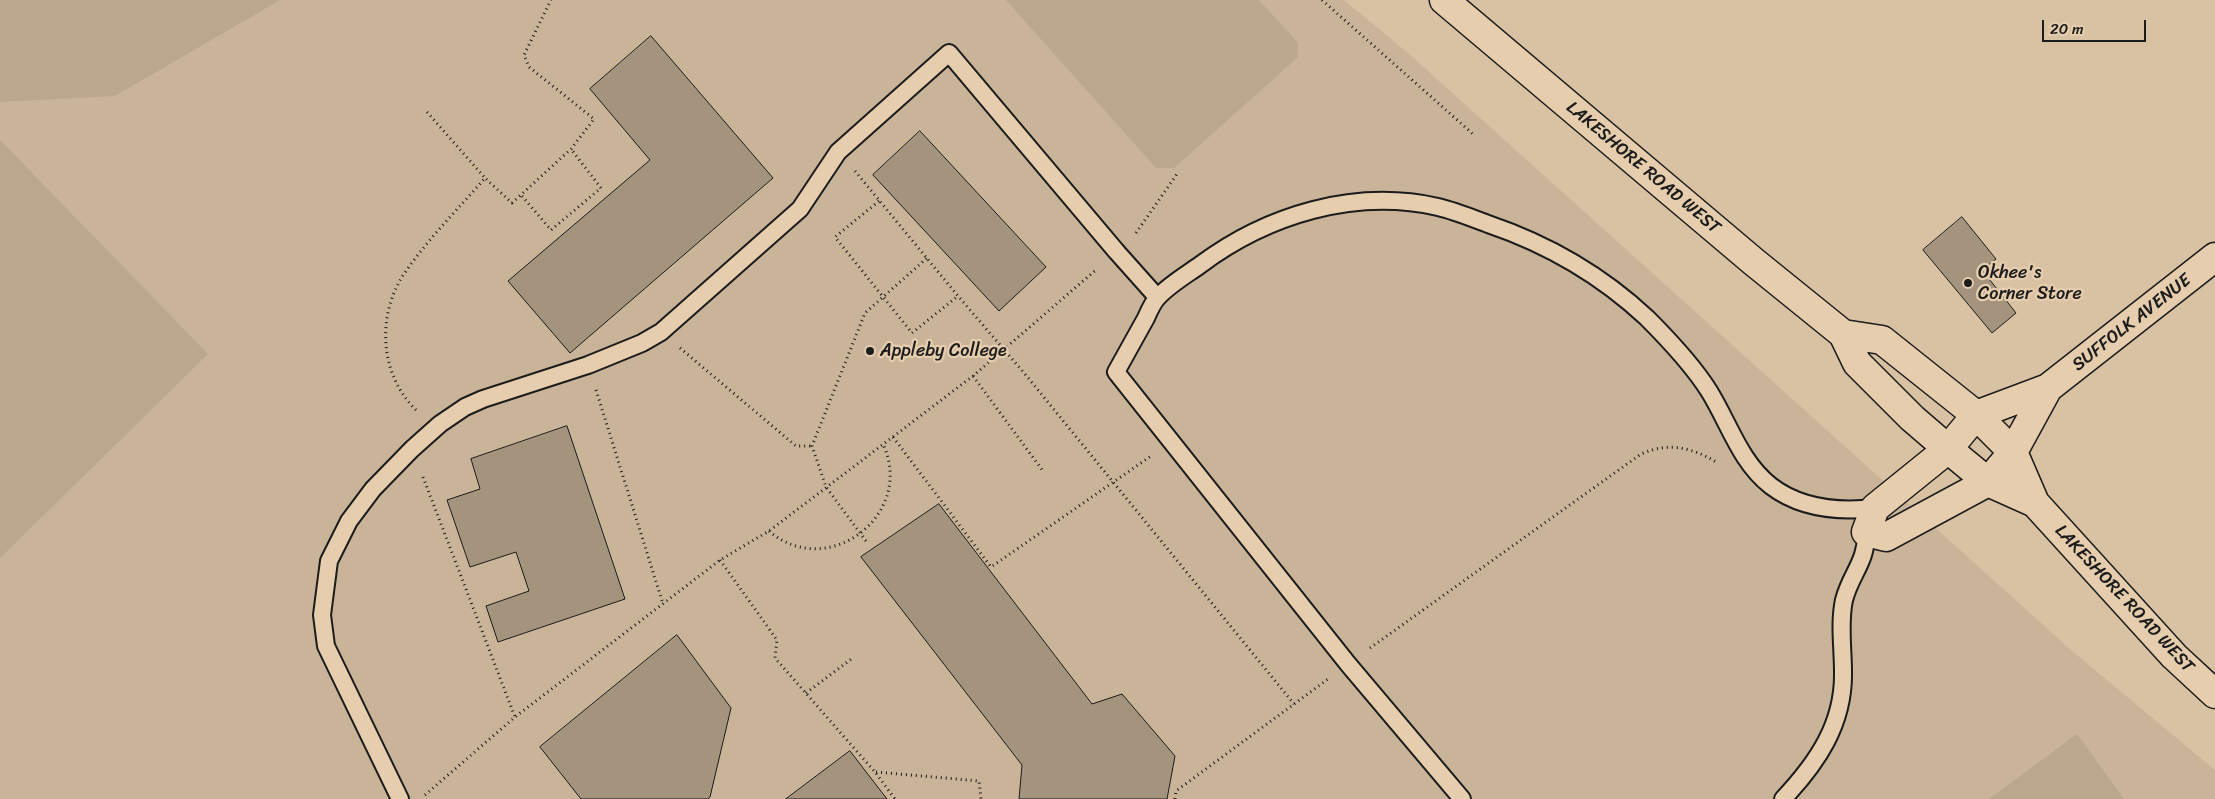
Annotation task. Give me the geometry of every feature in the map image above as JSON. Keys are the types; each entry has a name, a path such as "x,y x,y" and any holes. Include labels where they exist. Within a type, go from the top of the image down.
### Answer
{"main road":[{"name":"LAKESHORE ROAD WEST","path":"1444,0 1754,262 1843,334 1857,362 1912,418 1948,449 1988,482 2035,503"},
{"name":"SUFFOLK AVENUE","path":"2048,388 2013,452 1988,482 1886,537 1871,520 1948,449 1976,415 2048,388 2215,258"},
{"name":"LAKESHORE ROAD WEST","path":"1843,334 1882,340 1976,415 2013,452 2035,503 2174,656 2215,694"}],"lane":[{"path":"400,799 326,646 322,615 329,561 349,520 373,489 412,449 440,424 465,407 483,399 588,365 642,344 661,332 800,208 838,152 949,53 1157,297"},
{"path":"1462,799 1348,664 1116,372 1157,297 1218,252 1254,232 1299,213 1352,202 1381,201 1438,207 1510,231 1552,250 1616,292 1646,318 1694,369 1721,411 1747,461 1769,485 1788,498 1808,505 1830,509 1858,510 1871,520 1867,547 1863,559 1853,577 1844,600 1842,619 1843,674 1839,708 1828,742 1805,776 1783,799"}],"path":[{"path":"427,112 484,178 512,204 522,196 571,149 594,119 529,67 524,55 551,0"},
{"path":"1322,0 1473,134"},
{"path":"522,196 551,230 601,188 571,149"},
{"path":"838,152 1004,349 1294,704"},
{"path":"1136,234 1177,174"},
{"path":"418,412 397,386 387,359 385,335 394,293 405,271 484,178"},
{"path":"879,201 835,238 912,333 958,296"},
{"path":"866,541 826,486 812,446 865,313 926,258"},
{"path":"421,799 515,716 720,560 769,531 973,376 1098,268"},
{"path":"661,332 796,446 812,446"},
{"path":"588,365 663,604"},
{"path":"973,376 1043,471"},
{"path":"893,437 991,567 1172,442"},
{"path":"769,531 780,540 797,548 813,550 832,548 848,541 860,532 874,520 887,501 890,468 883,444"},
{"path":"1174,799 1176,791 1348,664 1641,454 1654,448 1667,446 1683,447 1719,464"},
{"path":"421,472 515,716"},
{"path":"720,560 777,640 775,658 875,772 896,799"},
{"path":"806,693 854,657"},
{"path":"875,772 979,781 981,799"}],"shaded area":[{"name":"Appleby College","path":"0,0 1344,0 1408,53 2071,650 2215,770 2215,799 0,799"},
{"path":"0,0 280,0 115,96 0,102"},
{"path":"1006,0 1259,0 1298,43 1298,57 1174,168 1156,168"},
{"path":"0,140 208,354 0,558"},
{"path":"2077,734 2124,799 1989,799"}],"building":[{"path":"651,36 773,178 570,353 508,281 650,160 590,89"},
{"path":"920,131 1046,267 999,311 873,175"},
{"path":"1962,217 1996,259 1982,270 2016,313 1992,333 1923,250"},
{"path":"567,426 625,599 498,642 486,606 529,591 516,552 470,567 447,500 480,489 471,459"},
{"path":"939,504 1092,704 1122,694 1175,756 1167,799 1019,799 1022,765 861,557"},
{"path":"677,635 731,708 710,797 708,799 581,799 540,747"},
{"path":"850,751 887,799 786,799"}],"place":[{"name":"Okhee's Corner Store","path":"1968,283"},
{"name":"Appleby College","path":"870,351"}]}
